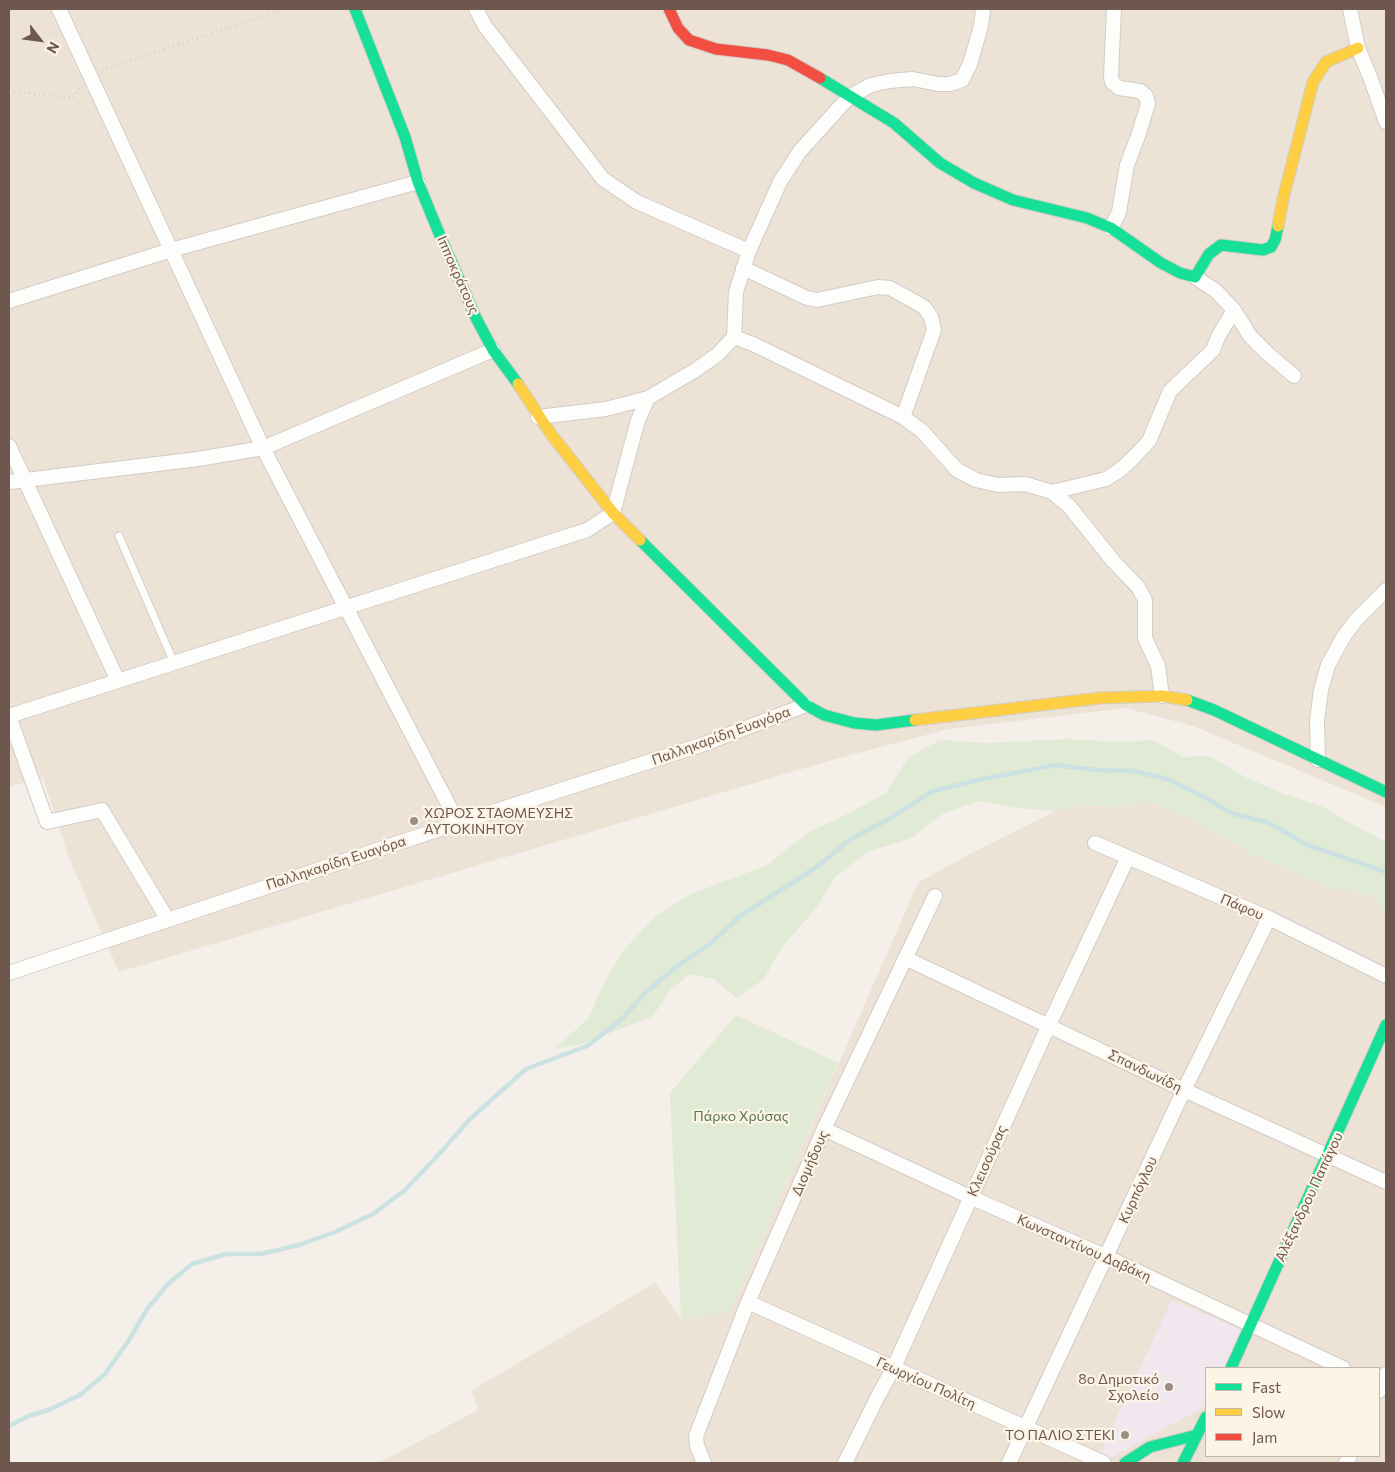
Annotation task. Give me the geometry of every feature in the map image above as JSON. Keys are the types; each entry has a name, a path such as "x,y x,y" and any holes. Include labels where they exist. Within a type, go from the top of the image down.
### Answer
{"street":[{"path":"59,9 263,448 458,823"},
{"name":"Ιπποκράτους","path":"355,9 405,138 418,182 476,318 493,350 510,372 538,417 613,513 806,705"},
{"path":"476,9 485,26 603,179 637,202 749,251"},
{"path":"669,9 678,28 689,40 716,50 768,55 788,60 894,123 940,163 974,183 1014,200 1088,218 1111,228 1161,264 1180,273 1195,277 1216,291 1234,310 1250,336 1267,354 1294,376"},
{"path":"538,417 598,410 648,398 694,371 717,354 734,337 736,292 749,251 780,182 800,151 849,97 871,86 890,81 913,79 938,84 950,84 962,80 970,64 981,26 983,9"},
{"path":"1111,228 1119,212 1126,164 1138,136 1148,104 1143,93 1119,88 1111,78 1114,9"},
{"path":"1350,9 1358,48 1386,122"},
{"path":"1195,277 1209,254 1221,245 1263,250 1271,247 1275,240 1283,199 1313,82 1326,62 1358,48"},
{"path":"9,301 171,250 418,182"},
{"path":"744,268 807,298 817,300 878,287 890,288 924,307 931,317 934,330 903,417"},
{"path":"1052,492 1106,479 1133,458 1149,440 1170,391 1213,350 1218,337 1234,310"},
{"path":"734,337 753,344 903,417 922,431 956,470 976,480 998,485 1025,484 1052,492 1069,506 1114,562 1138,587 1145,600 1145,638 1158,666 1162,696"},
{"path":"9,482 198,459 263,448 493,350"},
{"path":"168,920 102,810 47,822 9,716 587,530 613,513 638,420 648,398"},
{"path":"9,446 118,681"},
{"path":"1318,760 1317,721 1321,690 1328,664 1344,636 1356,620 1386,590"},
{"path":"806,705 824,714 854,723 876,726 1100,698 1162,696 1191,701 1214,710 1386,792"},
{"name":"Παλληκαρίδη Ευαγόρα","path":"9,973 458,823 704,744 806,705"},
{"name":"Πάφου","path":"1096,843 1269,918 1386,976"},
{"name":"Κλεισούρας","path":"845,1463 893,1369 970,1197 1128,857"},
{"name":"Διομήδους","path":"704,1463 697,1446 696,1436 748,1302 824,1130 936,896"},
{"name":"Κυρπόγλου","path":"1009,1463 1184,1090 1269,918"},
{"name":"Σπανδωνίδη","path":"905,958 1184,1090 1386,1182"},
{"name":"Αλέξανδρου Παπάγου","path":"1230,1367 1386,1025"},
{"name":"Κωνσταντίνου Δαβάκη","path":"824,1130 1107,1257 1341,1367"},
{"name":"Γεωργίου Πολίτη","path":"748,1302 1104,1463"},
{"path":"1183,1463 1205,1419"},
{"path":"1126,1463 1150,1448 1165,1442 1197,1435"}],"lane":[{"path":"119,536 174,663"}],"path":[{"path":"9,91 73,98 89,74 286,9"}],"shaded area":[{"path":"9,9 1386,9 1386,807 1193,726 1126,708 949,729 832,760 119,972 70,861 43,778 9,787"},
{"path":"1148,802 1188,817 1255,856 1329,888 1369,895 1386,912 1386,1463 375,1463 478,1410 472,1390 655,1283 681,1319 729,1313 918,883 962,858 1056,811 1081,805 1115,807"},
{"name":"8ο Δημοτικό Σχολείο","path":"1172,1300 1241,1330 1224,1367 1205,1367 1205,1407 1114,1456 1107,1459 1102,1457 1100,1452"}],"green space":[{"path":"1068,739 1118,742 1154,740 1183,757 1210,756 1247,778 1279,792 1323,807 1382,840 1386,840 1386,912 1369,895 1329,888 1255,856 1188,817 1148,802 1115,807 1081,805 1056,811 1016,808 979,801 942,814 912,838 870,851 835,877 816,908 782,947 764,979 736,998 714,979 690,974 671,989 653,1016 582,1044 554,1049 589,1018 601,989 622,952 655,917 689,895 767,865 809,832 846,815 886,793 908,758 940,740 988,743"},
{"name":"Πάρκο Χρύσας","path":"736,1015 838,1063 729,1313 681,1319 670,1093"}],"waterway":[{"path":"9,1426 80,1395 105,1374 127,1343 148,1308 169,1283 192,1264 226,1254 261,1254 299,1245 335,1232 373,1214 405,1190 469,1120 526,1069 587,1046 622,1019 644,994 676,967 710,944 739,917 815,868 851,839 889,819 933,791 1056,765 1096,770 1133,771 1167,779 1199,794 1231,813 1269,823 1307,845 1386,872"}],"traffic: fast":[{"path":"355,9 405,137 418,182 441,238 476,318 493,350 518,384"},
{"path":"820,78 894,123 940,163 974,183 1013,200 1087,218 1111,228 1161,263 1180,273 1195,277 1209,254 1221,245 1263,250 1271,247 1275,240 1278,226"},
{"path":"640,540 806,705 824,715 854,723 876,725 915,720"},
{"path":"1187,700 1214,710 1386,792"},
{"path":"1231,1367 1386,1025"},
{"path":"1183,1463 1205,1419"},
{"path":"1125,1463 1150,1447 1197,1435"}],"traffic: slow":[{"path":"1278,226 1283,199 1313,82 1326,62 1358,48"},
{"path":"518,384 551,434 613,513 640,540"},
{"path":"915,720 1100,698 1162,696 1187,700"}],"traffic: jam":[{"path":"669,9 678,28 689,40 716,49 768,55 788,60 820,78"}],"place":[{"name":"ΧΩΡΟΣ ΣΤΑΘΜΕΥΣΗΣ ΑΥΤΟΚΙΝΗΤΟΥ","path":"414,821"},
{"name":"8ο Δημοτικό Σχολείο","path":"1169,1387"},
{"name":"ΤΟ ΠΑΛΙΟ ΣΤΕΚΙ","path":"1125,1435"}]}
